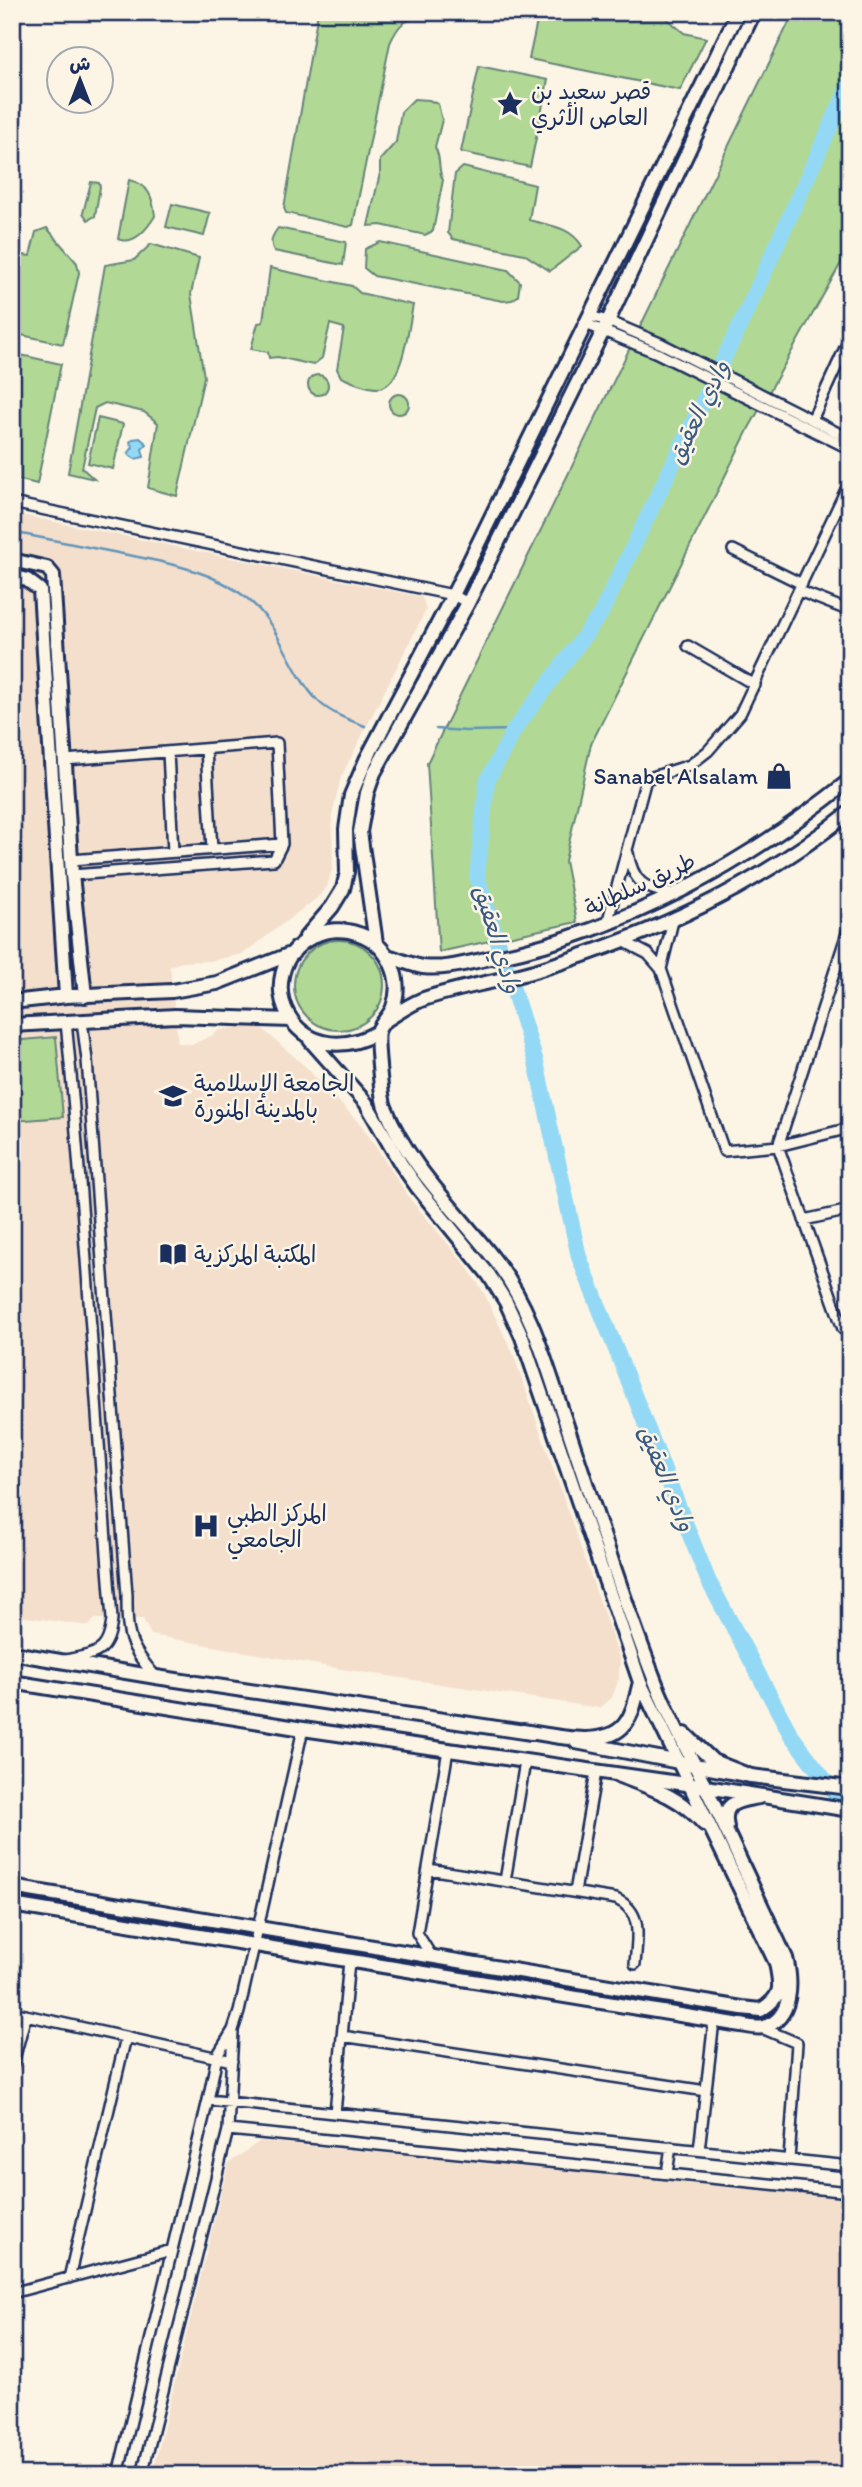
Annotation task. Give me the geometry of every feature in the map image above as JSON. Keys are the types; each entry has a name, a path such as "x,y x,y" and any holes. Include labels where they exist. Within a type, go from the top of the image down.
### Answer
{"main road":[{"path":"12,1905 762,2028 779,2019 786,2007 790,1973 786,1958 724,1841 688,1784 640,1682 522,1337 506,1302 489,1275 412,1180 366,1103 291,1020 281,995 282,977 295,950 332,907 343,889 347,872 346,829 351,795 366,760 453,595 738,12"},
{"path":"376,943 360,832 367,793 374,773 468,603 605,326 754,12"},
{"path":"12,560 47,568 53,575 72,875 85,996"},
{"path":"12,576 27,580 40,590 66,996"},
{"name":"طريق سلطانة","path":"387,956 423,967 455,965 537,948 607,924 674,894 746,855 850,780"},
{"name":"طريق سلطانة","path":"388,1019 421,1000 541,970 673,921 756,879 850,812"},
{"path":"12,1002 66,996 172,991 217,984 295,950 313,936 328,931 354,932 376,943 387,956 397,987 395,1004 378,1032 361,1041 344,1045 326,1044 303,1032"},
{"path":"30,1000 32,1024"},
{"path":"12,1025 175,1016 291,1020"},
{"path":"12,1887 761,2010 775,2001 781,1985 776,1963 724,1841 706,1787 666,1706 650,1666 535,1332 500,1266 426,1177 384,1106 380,1088 378,1032"},
{"path":"12,1653 156,1677 592,1739 605,1737 624,1725 635,1704 640,1682"},
{"path":"12,1682 303,1729 850,1810"},
{"path":"666,1706 685,1735 713,1761 751,1776"},
{"path":"523,1731 751,1776 850,1788"},
{"path":"620,1776 685,1805 724,1841"},
{"path":"724,1841 727,1809 737,1801 759,1797"}],"street":[{"path":"588,320 662,344 850,449"},
{"path":"605,326 655,352 850,439"},
{"path":"812,420 850,337"},
{"path":"607,924 646,779 669,774 690,765 708,751 740,714 850,481"},
{"path":"12,503 453,595 468,603"},
{"path":"733,550 800,588 849,608"},
{"path":"688,646 755,685"},
{"path":"65,760 277,743 282,844 274,860 72,875"},
{"path":"206,748 212,849"},
{"path":"168,752 173,852"},
{"path":"71,860 282,844"},
{"path":"627,848 635,876 643,885 656,891 674,894"},
{"path":"661,969 673,921"},
{"path":"850,924 778,1146 843,1329 850,1328"},
{"path":"623,941 648,954 661,969 724,1151 778,1146 850,1128"},
{"path":"82,1021 131,1643 135,1653 156,1677"},
{"path":"60,1661 102,1649 111,1636 81,1175 66,1022"},
{"path":"804,1220 850,1210"},
{"path":"110,1595 127,1595"},
{"path":"118,2475 216,2056 233,2030 239,2012 303,1729"},
{"path":"432,1957 417,1933 448,1750"},
{"path":"505,1881 525,1762"},
{"path":"575,1892 596,1772"},
{"path":"428,1868 616,1899 626,1903 637,1922 635,1964"},
{"path":"335,2113 349,1961"},
{"path":"12,2012 232,2061"},
{"path":"12,2067 26,2015"},
{"path":"699,2150 713,2021"},
{"path":"762,2028 797,2043 789,2160"},
{"path":"142,2475 228,2130 227,2103 233,2030"},
{"path":"342,2036 706,2091"},
{"path":"69,2278 126,2037"},
{"path":"208,2099 850,2166"},
{"path":"228,2130 850,2192"},
{"path":"667,2173 671,2147"},
{"path":"12,2293 172,2250"}],"shaded area":[{"name":"الجامعة الإسلامية بالمدينة المنورة","path":"12,513 422,597 426,610 341,777 332,816 333,866 327,887 317,898 243,954 170,966 178,1043 193,1044 219,1030 257,1024 305,1066 362,1126 411,1200 465,1264 484,1293 514,1356 620,1660 619,1679 612,1698 599,1708 341,1669 151,1635 143,1619 95,1619 89,1626 12,1615"},
{"path":"260,2141 850,2199 850,2475 152,2475 228,2164"}],"green space":[{"path":"318,12 422,12 422,19 405,22 390,43 353,225 348,227 286,213 284,208"},
{"path":"539,12 659,12 684,33 706,38 680,90 529,59"},
{"path":"794,12 850,12 850,247 749,428 591,744 565,861 577,922 439,952 427,763"},
{"path":"479,66 548,80 530,167 461,152"},
{"path":"414,99 438,104 442,120 435,147 443,180 433,231 425,235 381,225 368,226 380,173 380,160 396,142 401,112"},
{"path":"463,167 535,185 529,220 572,234 582,246 550,271 524,254 453,239 448,233 455,174"},
{"path":"129,180 141,185 149,193 155,216 140,235 124,241 118,239"},
{"path":"91,182 99,183 100,187 95,216 88,220 83,213"},
{"path":"172,204 210,213 204,236 166,227"},
{"path":"47,228 77,263 79,273 63,344 12,333 12,276 16,276 23,255 30,256 36,232"},
{"path":"278,228 346,242 343,265 274,251 272,239"},
{"path":"380,242 508,270 520,282 518,296 503,301 374,276 364,268 365,249"},
{"path":"151,244 199,258 191,294 204,377 177,496 148,488 158,423 144,412 105,403 95,408 82,468 94,479 68,473 105,265 134,260"},
{"path":"270,268 352,286 360,293 413,305 399,367 387,385 369,387 341,377 337,369 344,328 330,324 322,358 313,365 278,357 269,358 268,352 251,349 258,323 263,322"},
{"path":"12,353 61,364 37,484 12,478"},
{"path":"318,375 325,378 328,385 325,392 318,395 311,392 308,385 311,378"},
{"path":"399,394 406,397 409,404 406,411 399,414 392,411 389,404 392,397"},
{"path":"98,418 123,424 113,469 88,463"},
{"path":"339,940 356,944 371,953 380,968 384,985 380,1002 371,1017 356,1026 339,1030 322,1026 307,1017 298,1002 294,985 298,968 307,953 322,944"},
{"path":"56,1037 63,1117 14,1121 12,1041"}],"water":[{"path":"140,438 147,444 142,449 144,457 135,459 128,454 133,447 130,442"}],"waterway":[{"name":"وادي العقيق","path":"850,83 749,306 601,613 514,730 487,781 477,876 536,1062 579,1257 708,1580 791,1735 850,1813"},
{"path":"12,532 169,564 218,580 248,599 269,622 299,676 318,701 334,713 365,726"},
{"path":"436,729 514,730"}],"place":[{"name":"قصر سعيد بن العاص الأثري","path":"510,104"},
{"name":"Sanabel Alsalam","path":"779,776"},
{"name":"الجامعة الإسلامية بالمدينة المنورة","path":"173,1096"},
{"name":"المكتبة المركزية","path":"173,1254"},
{"name":"المركز الطبي الجامعي","path":"206,1526"}]}
